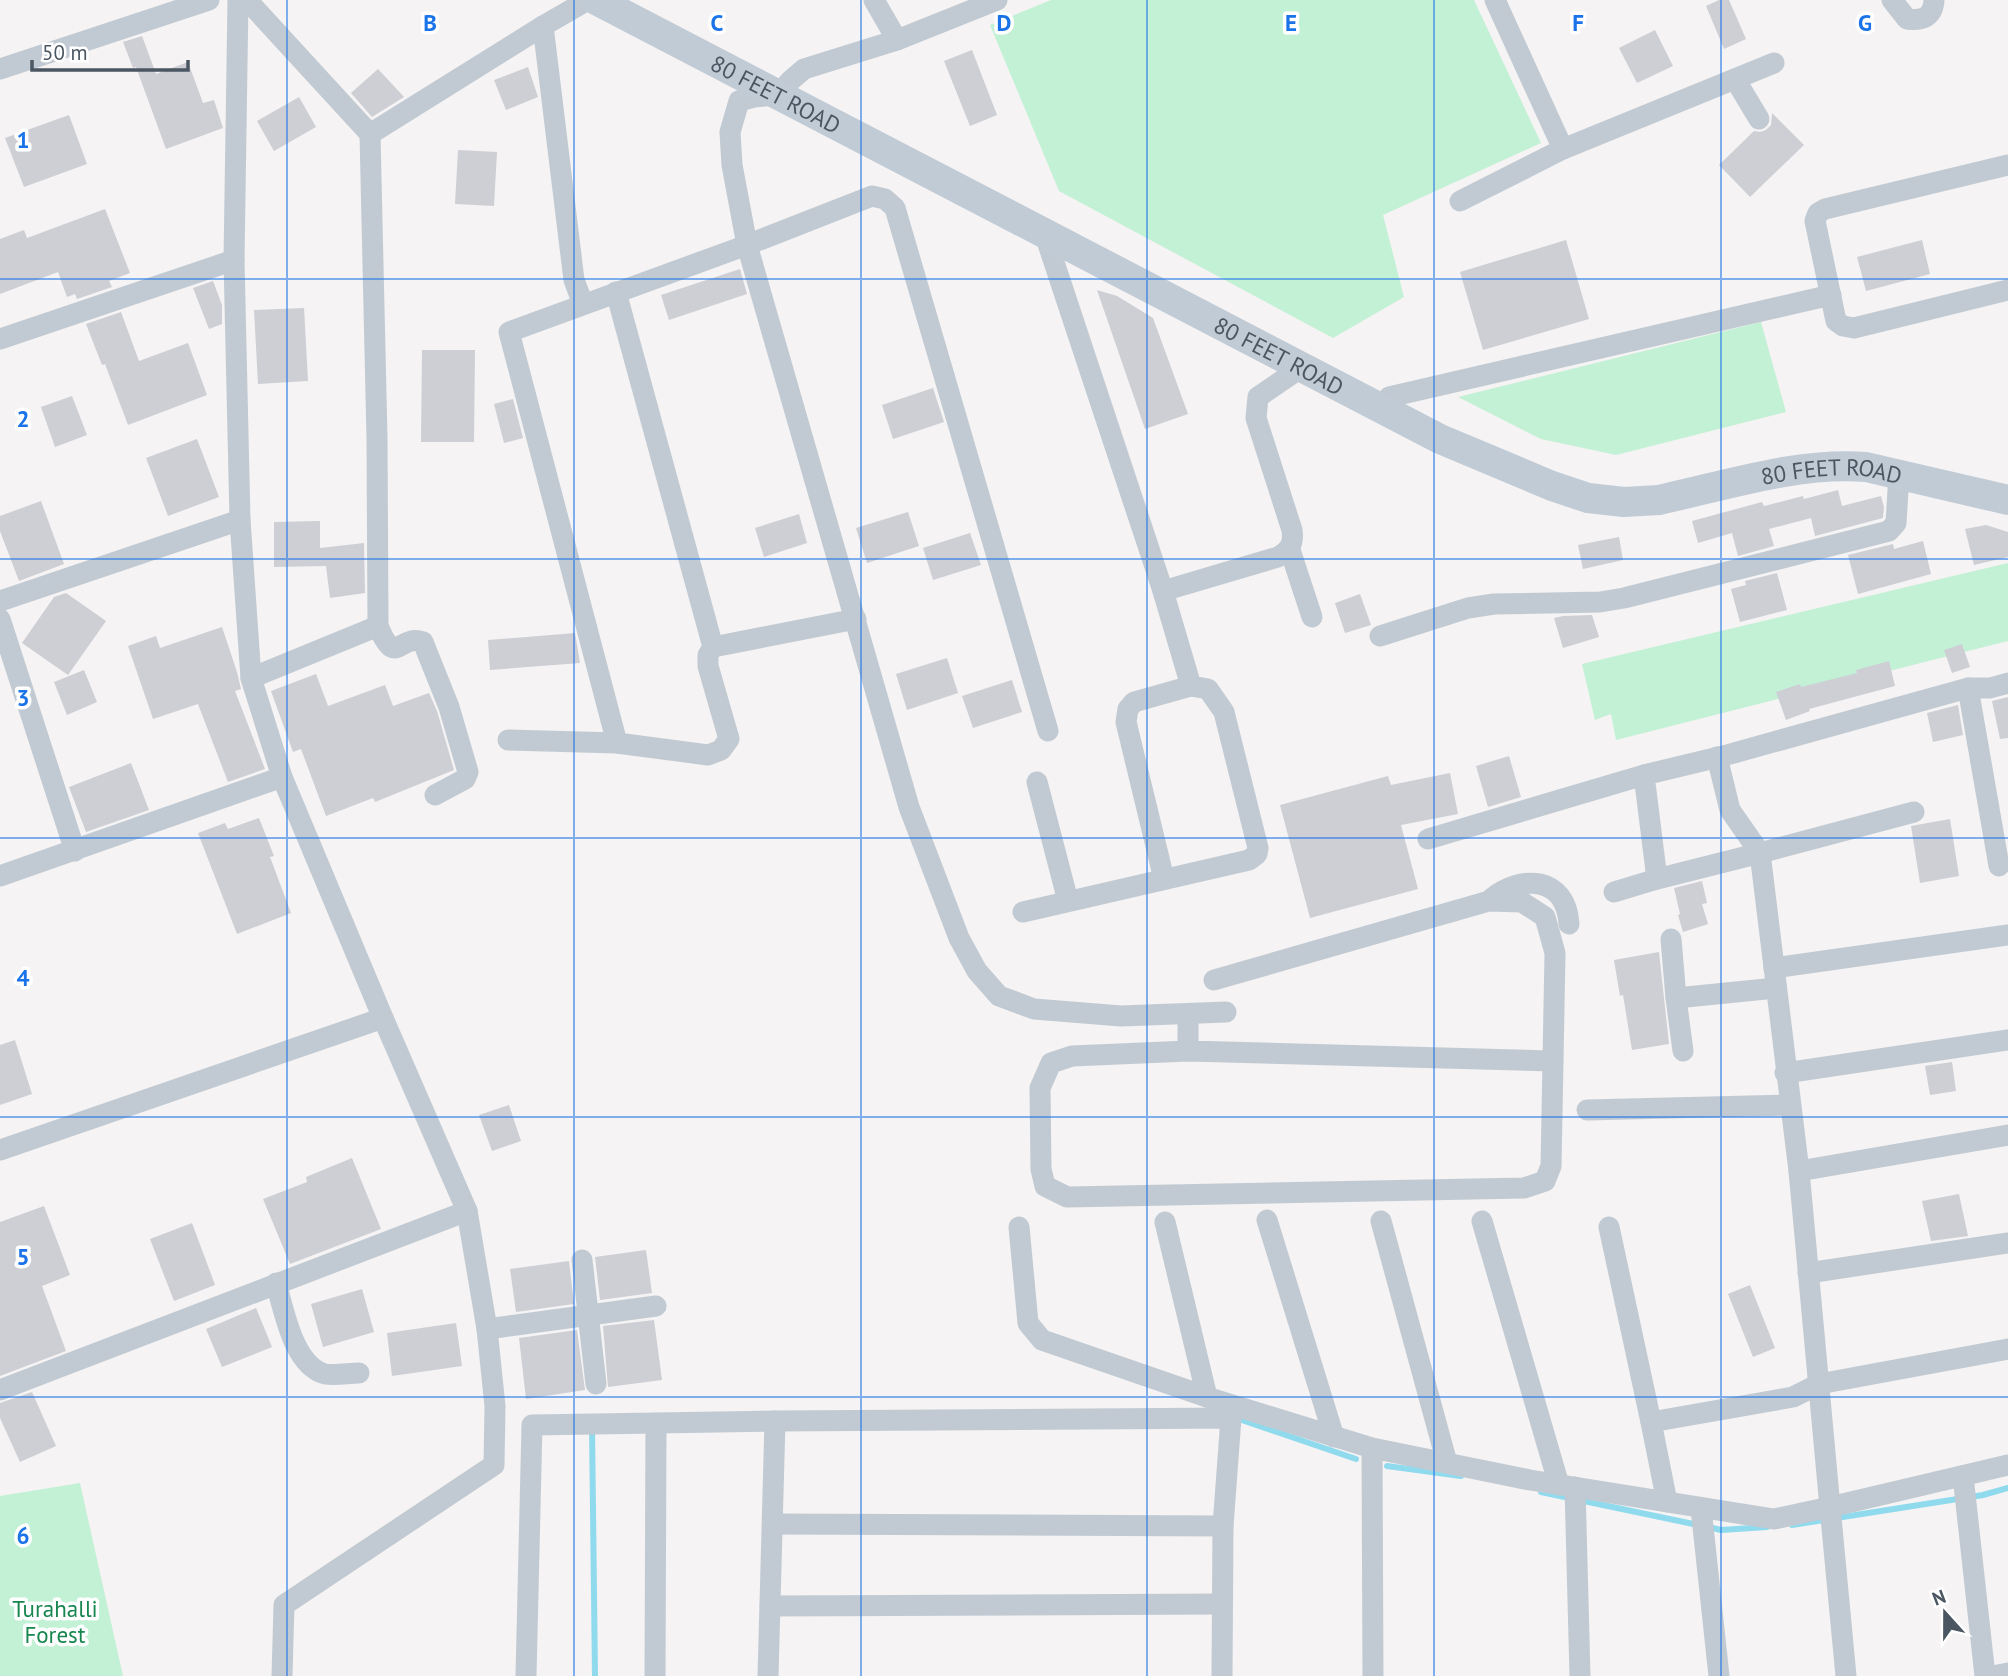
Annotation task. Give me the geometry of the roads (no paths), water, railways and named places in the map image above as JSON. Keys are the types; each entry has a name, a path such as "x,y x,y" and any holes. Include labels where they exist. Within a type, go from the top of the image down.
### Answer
{"main road":[{"name":"80 FEET ROAD","path":"596,0 861,123 1446,426 1574,480 1609,487 1641,488 1785,458 1833,452 1868,453 2008,486"},
{"name":"80 FEET ROAD","path":"628,0 1044,232 1440,439 1552,486 1588,498 1624,502 1659,500 1788,471 1822,466 1867,467 2008,500"}],"street":[{"path":"0,69 209,0"},
{"path":"238,0 234,260 240,520 251,678 282,777 467,1211 487,1329 495,1406 494,1465 284,1605 282,1676"},
{"path":"247,0 370,135 378,626 389,648 417,640 423,642 449,707 468,772 465,779 435,795"},
{"path":"370,135 588,0"},
{"path":"874,0 897,40"},
{"path":"997,0 897,40 804,69 784,89 739,101 730,132 732,165 747,244 909,807 959,938 977,971 999,996 1034,1009 1121,1016 1226,1012"},
{"path":"1495,0 1563,149"},
{"path":"1892,0 1907,19 1922,20 1929,16 1934,0"},
{"path":"543,26 574,280 583,304"},
{"path":"1460,201 1563,149 1774,63"},
{"path":"1735,79 1759,119"},
{"path":"2008,165 1825,209 1818,214 1815,221 1836,321 1843,326 1854,328 2008,290"},
{"path":"617,743 509,332 872,196 885,199 895,208 1048,731"},
{"path":"1044,232 1163,591 1191,686"},
{"path":"0,339 234,260"},
{"path":"616,292 713,647"},
{"path":"1389,397 1831,295"},
{"path":"1303,367 1258,397 1256,418 1292,530 1294,539 1290,550 1312,617"},
{"path":"1380,636 1468,607 1504,603 1600,602 1624,598 1889,531 1896,523 1899,474"},
{"path":"0,601 240,520"},
{"path":"1163,591 1278,557 1290,550"},
{"path":"0,619 75,851"},
{"path":"508,740 617,743 708,755 721,750 729,738 708,666 708,655 713,647 856,619"},
{"path":"251,678 378,626"},
{"path":"1428,839 1644,775 1968,688 1990,688 2008,683"},
{"path":"1023,912 1249,860 1257,854 1258,848 1224,712 1208,689 1191,686 1134,702 1129,709 1126,722 1164,879"},
{"path":"1968,688 1999,866"},
{"path":"1717,757 1730,810 1760,853 1799,1171 1846,1676"},
{"path":"1644,775 1657,879"},
{"path":"0,876 282,777"},
{"path":"1037,782 1068,901"},
{"path":"1614,892 1914,812"},
{"path":"1489,901 1503,889 1534,883 1552,887 1562,897 1569,924"},
{"path":"1214,980 1489,901 1522,902 1545,917 1555,953 1553,1061 1551,1166 1545,1181 1524,1188 1067,1197 1045,1186 1041,1169 1040,1088 1051,1063 1072,1055 1188,1051 1553,1061"},
{"path":"1676,998 2008,935"},
{"path":"1671,939 1683,1051"},
{"path":"1188,1014 1188,1051"},
{"path":"0,1150 383,1018"},
{"path":"1785,1073 2008,1040"},
{"path":"1587,1110 1790,1105"},
{"path":"1799,1171 2008,1135"},
{"path":"0,1390 467,1211"},
{"path":"1267,1220 1334,1437"},
{"path":"1381,1221 1447,1463"},
{"path":"1482,1221 1571,1493 1580,1676"},
{"path":"1165,1222 1207,1396"},
{"path":"1019,1227 1028,1323 1042,1340 1372,1448 1571,1493 1667,1502 1774,1519 2008,1465"},
{"path":"1609,1227 1667,1502"},
{"path":"1808,1273 2008,1243"},
{"path":"582,1260 596,1384"},
{"path":"276,1283 294,1342 306,1363 325,1374 359,1373"},
{"path":"487,1329 656,1306"},
{"path":"1651,1422 1793,1397 1819,1384 2008,1349"},
{"path":"526,1676 532,1425 775,1420 1231,1418 1223,1526 1222,1676"},
{"path":"768,1676 775,1420"},
{"path":"655,1676 656,1423"},
{"path":"1372,1448 1373,1676"},
{"path":"1963,1476 1985,1676"},
{"path":"1701,1508 1719,1676"},
{"path":"774,1524 1223,1526"},
{"path":"770,1606 1222,1604"},
{"path":"1993,1676 2008,1673"}],"waterway":[{"path":"1236,1418 1356,1459"},
{"path":"592,1426 595,1676"},
{"path":"1387,1466 1461,1476"},
{"path":"1792,1525 1983,1495 2008,1488"},
{"path":"1541,1492 1698,1525"},
{"path":"1708,1527 1721,1530 1767,1527"}],"park label":[{"name":"Turahalli Forest","path":"55,1621"}]}
